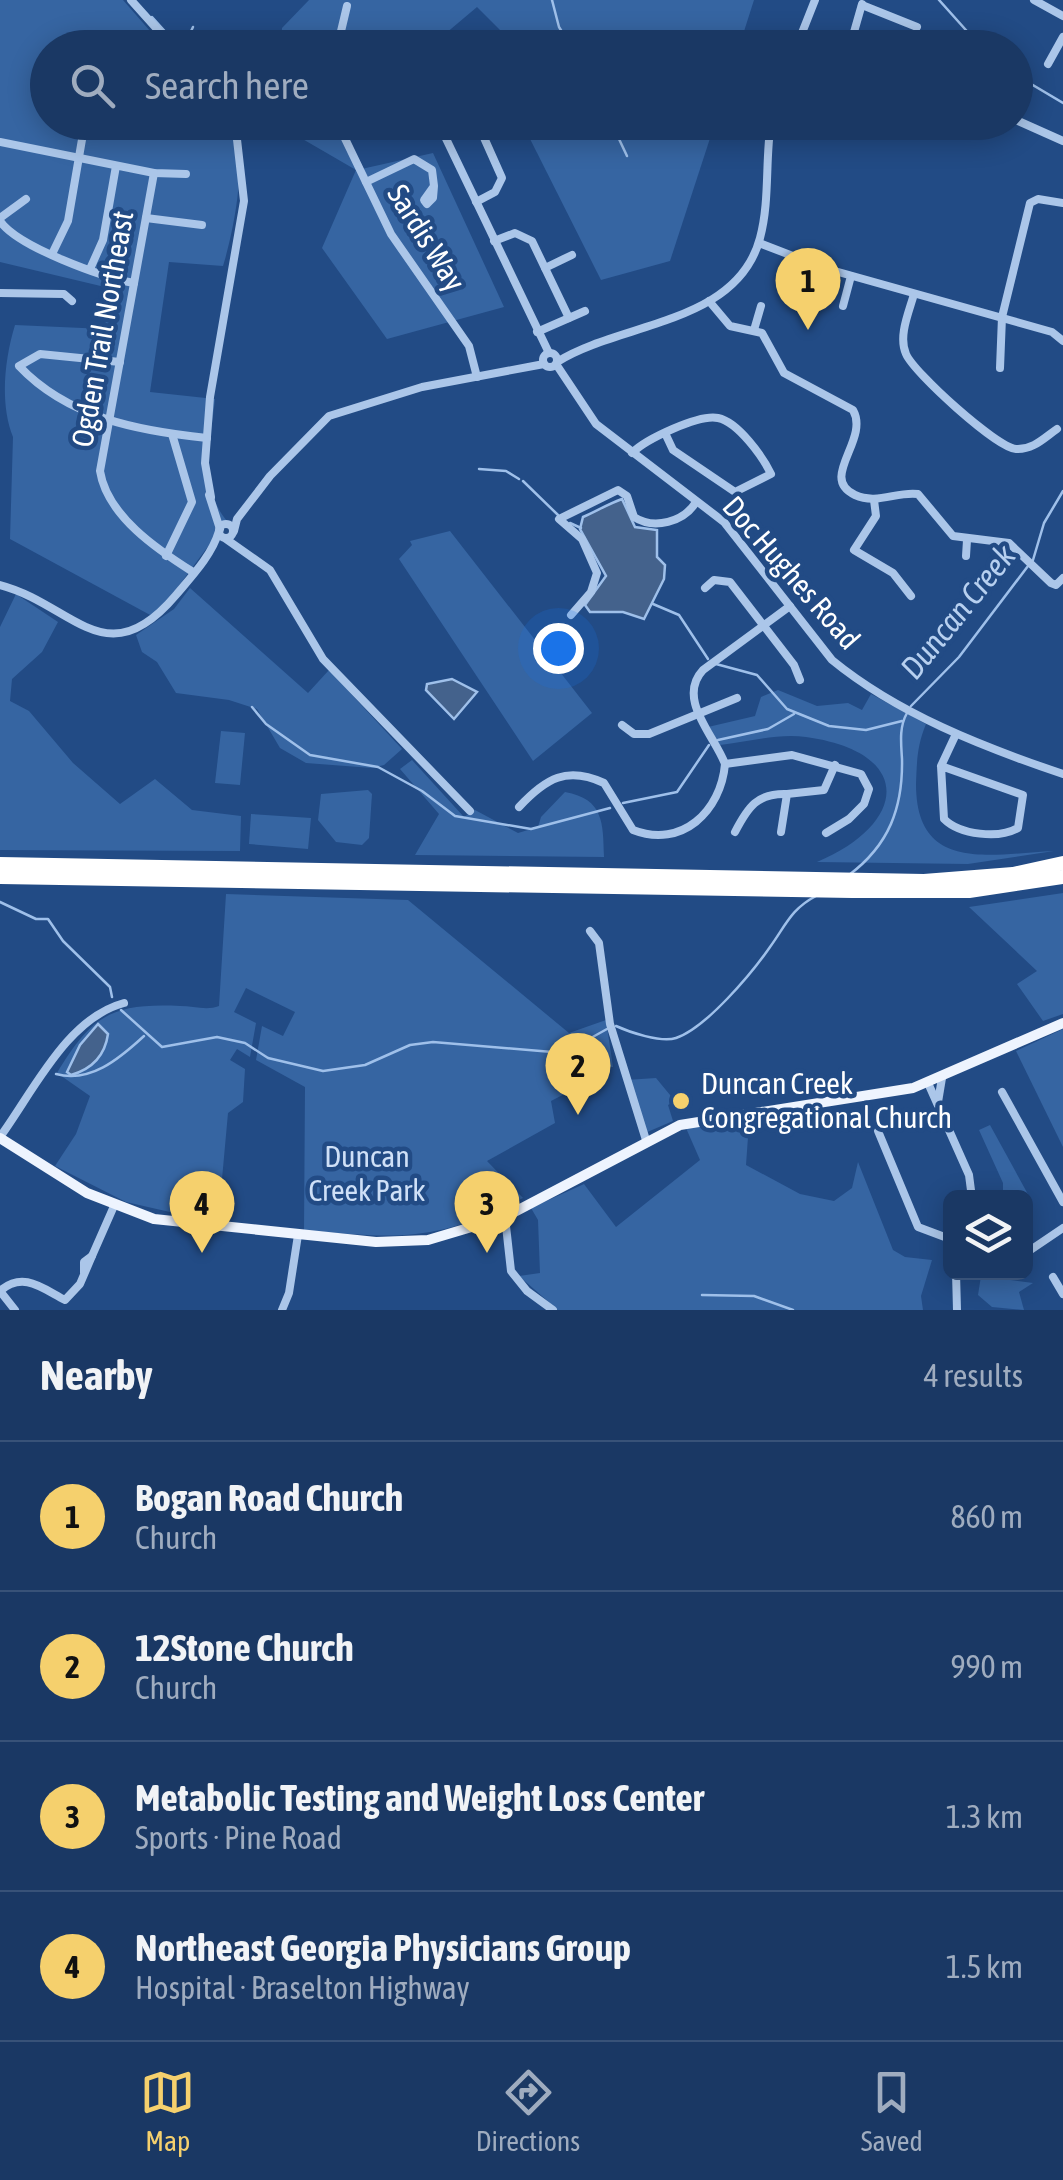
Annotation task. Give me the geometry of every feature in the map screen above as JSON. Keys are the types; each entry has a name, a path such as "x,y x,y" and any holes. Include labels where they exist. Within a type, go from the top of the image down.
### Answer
{"highway":[{"path":"0,864 924,881 1013,874 1063,862"},
{"path":"0,879 970,891 1063,877"}],"main road":[{"path":"0,1137 65,1181 114,1206 180,1225 406,1242 450,1237 505,1218 646,1140 706,1118 928,1084 1063,1023"}],"street":[{"path":"131,0 158,30"},
{"path":"804,30 816,0"},
{"path":"1034,0 1063,16"},
{"path":"855,30 863,2 918,27"},
{"path":"341,30 347,6"},
{"path":"1048,64 1063,36"},
{"path":"1033,128 1063,141"},
{"path":"53,252 68,221 82,140"},
{"path":"237,140 244,207 210,397 202,468 210,497 226,531 270,570 323,658 470,811"},
{"name":"Sardis Way","path":"346,140 410,266 464,337 477,377"},
{"name":"Doc Hughes Road","path":"447,140 550,360 596,424 736,536 832,660 850,674 956,734 1063,774"},
{"path":"476,202 495,192 502,178 486,140"},
{"path":"0,584 34,598 80,628 112,634 150,622 290,454 329,416 383,397 550,360 709,301 734,279 759,243 769,140"},
{"path":"0,142 154,173 186,174"},
{"path":"366,182 414,160 432,170 434,186"},
{"path":"90,269 103,240 116,166"},
{"name":"Ogden Trail Northeast","path":"154,173 102,482 146,540 194,572"},
{"path":"26,199 0,219 10,233 90,269 134,283"},
{"path":"1000,368 1002,317 1030,203 1063,202"},
{"path":"146,218 202,224"},
{"path":"494,241 515,233 527,236 569,318"},
{"path":"759,243 852,276 1052,332 1063,341"},
{"path":"545,268 572,255"},
{"path":"842,306 852,276"},
{"path":"0,293 64,294 72,301"},
{"path":"914,294 903,343 908,359 925,376 1004,446 1030,448 1057,429"},
{"path":"709,301 721,320 754,330 769,342 784,373 853,410 860,425 842,466 843,484 852,494 874,500 918,494 940,526 967,540 996,538 1025,557 1056,586 1063,578"},
{"path":"754,330 761,306"},
{"path":"538,334 585,310"},
{"path":"120,362 40,354 19,366 43,390 88,414 206,438"},
{"path":"632,453 665,433 705,418 722,419 761,456 771,474 735,492 673,450 665,433"},
{"path":"166,556 192,502 172,434"},
{"path":"571,615 590,592 598,573 589,549 559,520 618,490 628,496 634,517 646,522 677,520 696,502"},
{"path":"874,500 876,516 854,550 893,573 912,596"},
{"path":"966,556 967,540"},
{"path":"706,588 714,580 730,582 800,680"},
{"path":"520,806 556,774 570,773 604,783 633,830 681,834 694,826 718,788 726,764 700,712 692,688 696,676 788,604"},
{"path":"622,725 634,734 649,734 737,698"},
{"path":"942,766 1023,795 1018,828 1006,834 952,826 942,814 942,766 956,734"},
{"path":"726,764 792,755 861,774 869,789 857,812 826,833"},
{"path":"735,832 753,802 771,794 824,790 835,765"},
{"path":"780,832 787,794"},
{"path":"590,930 599,943 622,1074 646,1140"},
{"path":"0,1137 75,1033 94,1014 124,1003"},
{"path":"938,1102 942,1078"},
{"path":"928,1084 969,1175 971,1190"},
{"path":"1002,1092 1063,1202"},
{"path":"878,1131 918,1227 943,1236"},
{"path":"15,1310 0,1291 10,1282 26,1280 65,1300 84,1273 114,1206"},
{"path":"505,1218 512,1271 527,1290 553,1310"},
{"path":"1033,1248 1063,1228"},
{"path":"282,1310 298,1236"},
{"path":"1053,1277 1063,1294"},
{"path":"956,1280 957,1310"}],"green space":[{"path":"0,0 123,0 149,30 30,30 30,140 235,140 239,169 223,266 169,262 150,392 215,399 209,446 210,479 219,509 228,522 152,616 10,539 13,437 6,411 5,382 15,325 105,329 109,288 0,262"},
{"path":"309,0 754,0 744,30 500,30 477,7 450,30 282,28"},
{"path":"304,140 342,140 357,170 433,153 504,307 387,339 322,248 356,170"},
{"path":"531,140 709,140 670,261 601,280"},
{"path":"450,531 592,713 533,761 399,559 412,545 410,541"},
{"path":"190,588 308,693 329,670 402,749 384,765 372,768 306,763 280,748 257,709 229,700 176,693 157,662 142,652 136,635 174,609"},
{"path":"16,594 58,622 42,652 12,679 10,701 29,711 73,763 120,804 155,779 192,810 241,816 240,851 0,850 0,627"},
{"path":"778,690 817,706 848,703 862,710 871,694 926,724 917,760 919,813 928,832 943,845 982,855 1054,851 968,864 817,862 869,829 882,810 886,791 881,773 866,758 842,745 795,736 720,745 708,727 755,716 761,697"},
{"path":"221,731 245,733 240,785 215,783"},
{"path":"412,760 464,817 475,810 518,833 538,827 541,817 565,792 578,795 599,814 604,857 415,855 439,814 400,769"},
{"path":"368,790 372,794 369,838 362,845 336,842 318,820 321,794"},
{"path":"251,814 311,818 308,849 249,844"},
{"path":"1063,893 1063,1014 1043,1021 1017,984 1037,971 969,907"},
{"name":"Duncan Creek Park","path":"226,894 408,900 569,1033 606,1020 613,1067 587,1066 582,1085 551,1101 555,1123 487,1161 523,1198 466,1223 416,1234 304,1230 305,1087 256,1060 262,1026 283,1036 295,1012 246,988 234,1012 256,1023 250,1057 237,1049 230,1060 245,1069 243,1102 228,1113 218,1223 126,1202 55,1166 76,1134 90,1096 57,1073 93,1026 106,1017 137,1007 219,1006"},
{"path":"1063,1029 1063,1147 1016,1051"},
{"path":"656,1078 675,1101 668,1105 673,1121 645,1133 626,1080"},
{"path":"765,1113 767,1127 748,1137 746,1165 800,1194 834,1201 852,1188 858,1162 893,1250 905,1257 932,1260 921,1296 923,1310 558,1310 519,1276 540,1273 538,1220 531,1208 584,1184 616,1227 700,1160 686,1128"},
{"path":"990,1125 1026,1190 1003,1190 979,1130"},
{"path":"980,1280 1033,1283 1019,1292 1024,1310 992,1307 978,1295"}],"shaded area":[{"path":"622,499 635,527 657,530 657,557 665,565 664,579 644,619 623,612 590,612 585,605 606,576 580,529 583,517"},
{"path":"452,679 477,692 454,719 426,690 427,684"},
{"path":"98,1024 108,1034 101,1055 71,1075 67,1072 80,1045"}],"waterway":[{"path":"552,0 561,30"},
{"path":"939,0 966,30"},
{"path":"152,17 164,30"},
{"path":"1033,85 1063,103"},
{"path":"619,140 627,156"},
{"path":"479,469 506,471 519,479"},
{"path":"523,481 558,515"},
{"name":"Duncan Creek","path":"1033,560 1044,523 1063,491"},
{"path":"570,523 581,528"},
{"name":"Duncan Creek","path":"911,706 959,657 1028,566"},
{"path":"653,604 679,615 708,659"},
{"path":"716,664 757,675 787,709 829,726 866,730 902,721"},
{"path":"252,707 266,724 310,755 378,767 422,791 455,816 531,829 610,808"},
{"name":"Duncan Creek","path":"849,875 874,851 891,824 900,794 902,729 907,713"},
{"path":"718,740 768,729 794,714"},
{"path":"623,803 677,792 709,745"},
{"name":"Duncan Creek","path":"616,1026 662,1039 688,1032 728,998 795,912 816,896"},
{"path":"0,902 36,919 48,919 63,941 110,987 112,997"},
{"name":"Duncan Creek","path":"121,1010 162,1047 217,1037 245,1043 268,1058 323,1071 365,1065 410,1045 433,1042 564,1053 607,1029"},
{"name":"Duncan Creek","path":"56,1074 92,1072 114,1061 144,1036"},
{"path":"702,1295 754,1296 793,1310"}],"place":[{"name":"Bogan Road Church","path":"808,330"},
{"name":"Duncan Creek Congregational Church","path":"681,1101"},
{"name":"12Stone Church","path":"578,1115"},
{"name":"Northeast Georgia Physicians Group","path":"202,1253"},
{"name":"Metabolic Testing and Weight Loss Center","path":"487,1253"}]}
